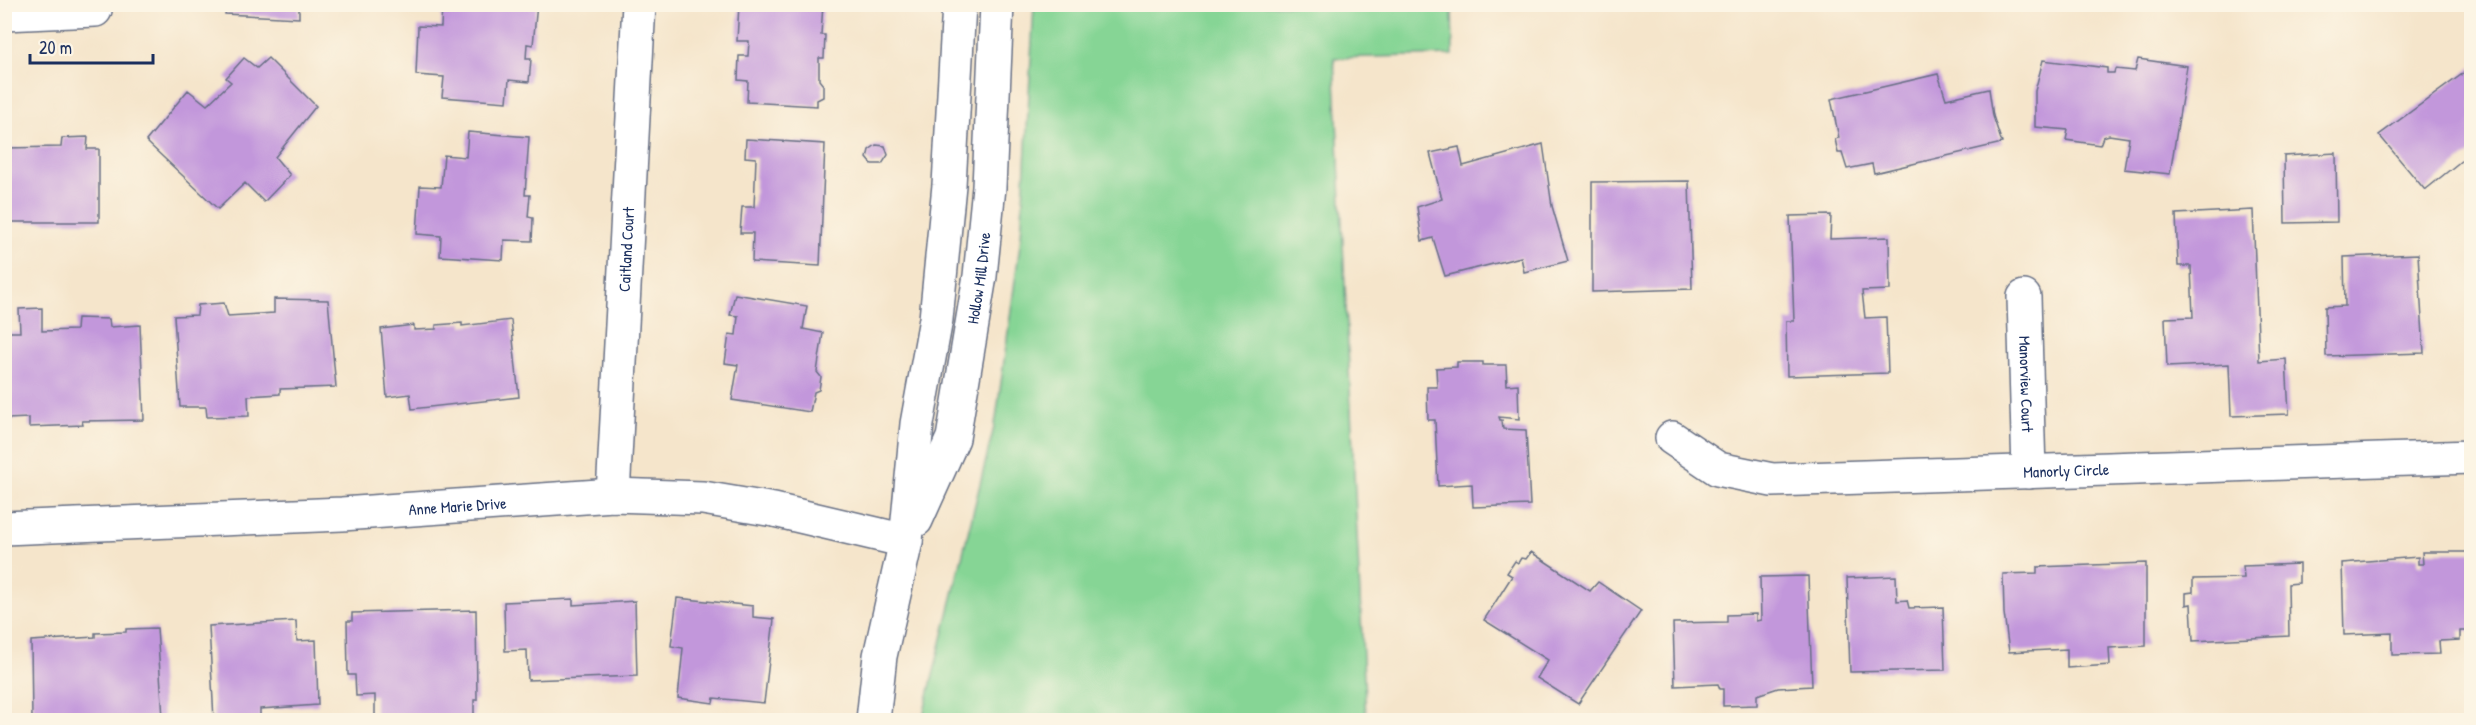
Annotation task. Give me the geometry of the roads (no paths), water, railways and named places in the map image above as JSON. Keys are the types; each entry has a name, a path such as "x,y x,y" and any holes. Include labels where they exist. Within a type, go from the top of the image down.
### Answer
{"street":[{"path":"4,14 95,10 95,4"},
{"name":"Caitland Court","path":"613,495 639,4"},
{"name":"Hollow Mill Drive","path":"873,720 880,656 906,541 917,424 936,320 944,253 959,4"},
{"name":"Hollow Mill Drive","path":"906,541 953,438 981,276 989,186 997,4"},
{"name":"Manorview Court","path":"2024,297 2029,472"},
{"name":"Manorly Circle","path":"1672,438 1718,469 1772,480 2472,457"},
{"name":"Anne Marie Drive","path":"4,528 342,514 613,495 703,498 774,510 906,541"}]}
